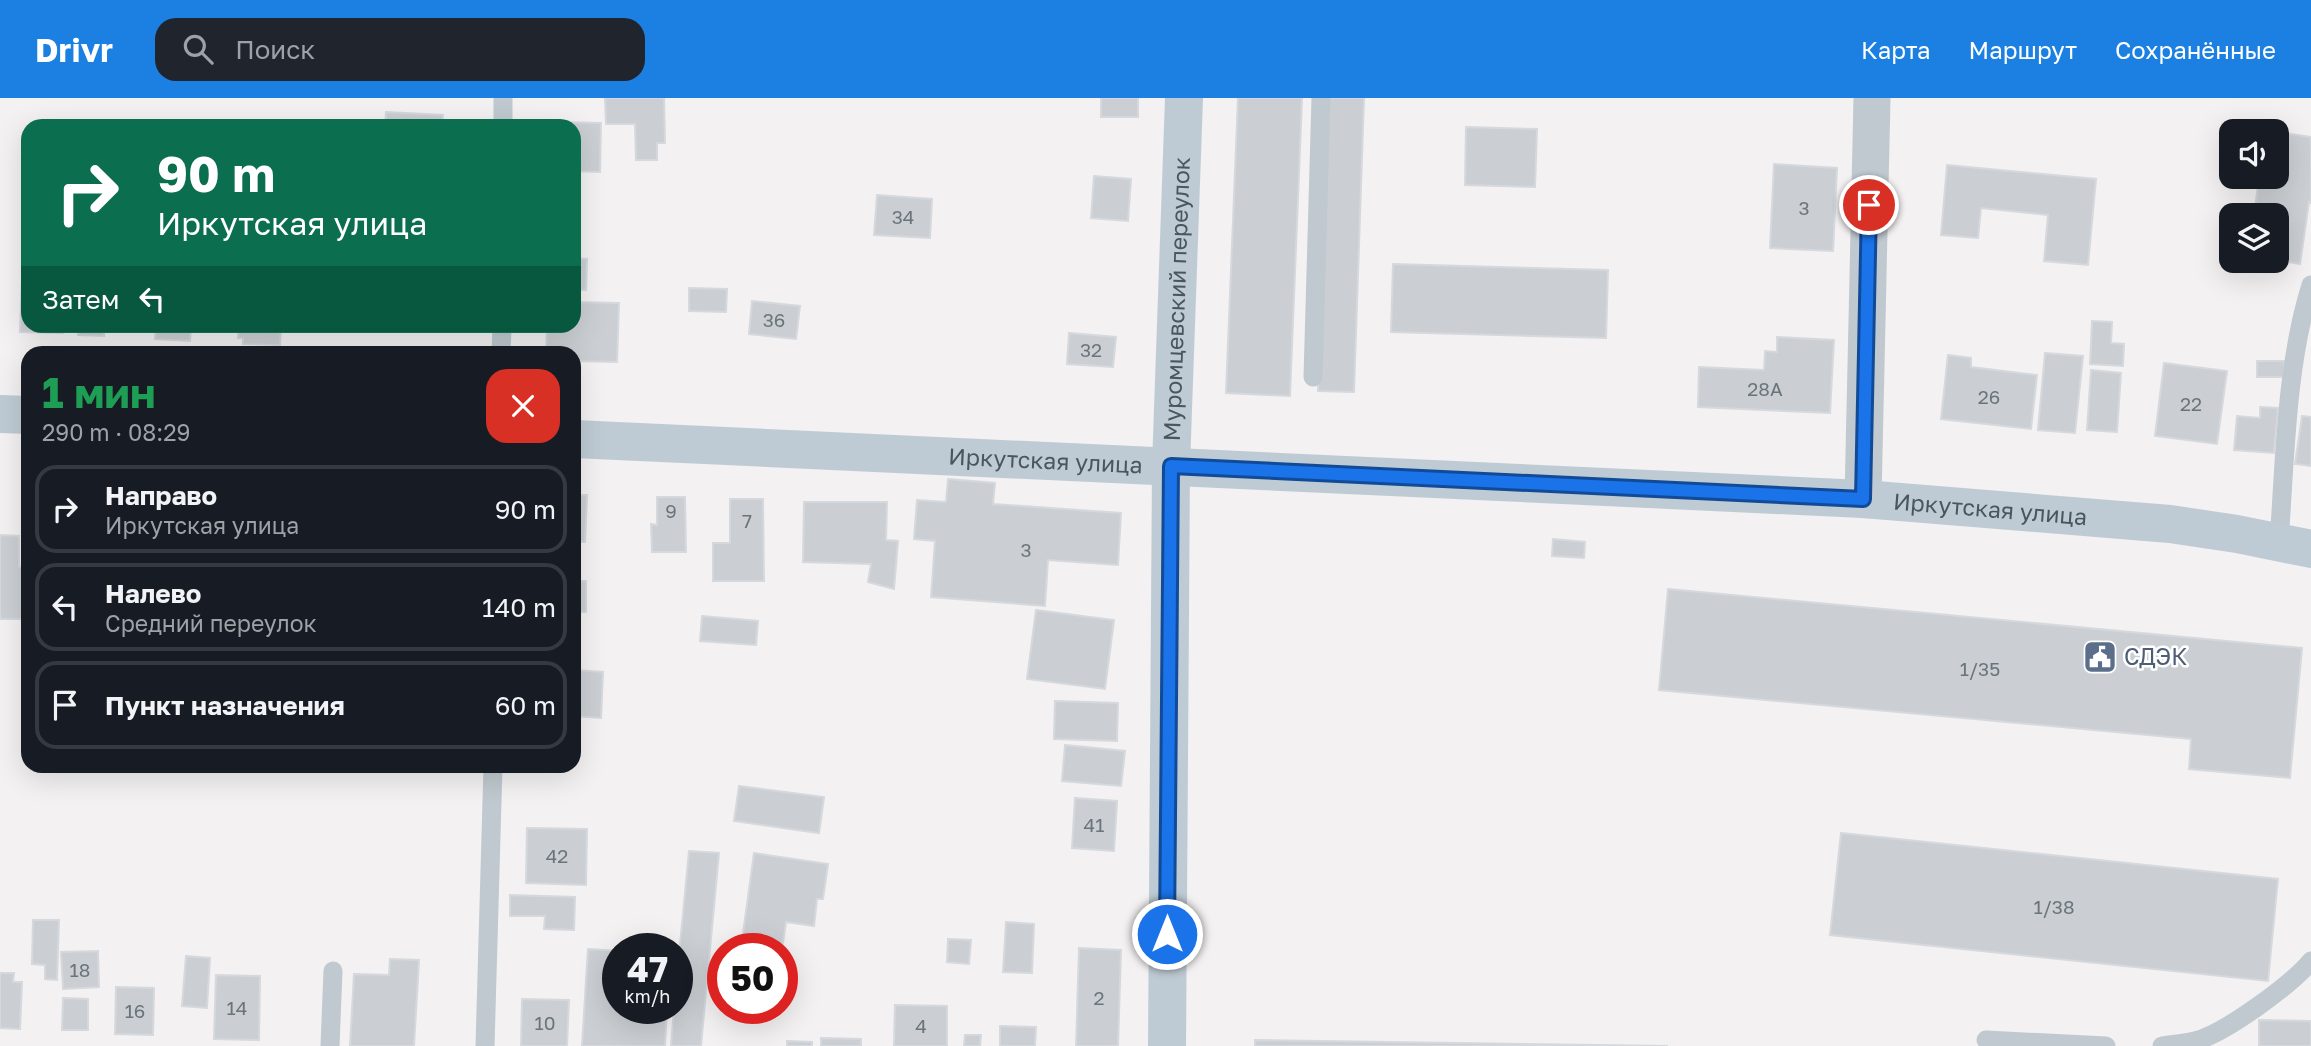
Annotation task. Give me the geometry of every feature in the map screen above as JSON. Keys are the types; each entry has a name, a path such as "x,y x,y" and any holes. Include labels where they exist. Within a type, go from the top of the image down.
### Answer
{"main road":[{"name":"Муромцевский переулок","path":"1167,1046 1171,466 1184,98"},
{"path":"0,414 21,415"},
{"name":"Иркутская улица","path":"581,439 1863,499 2170,524 2295,545"}],"street":[{"path":"1863,499 1872,98"}],"lane":[{"path":"503,98 503,119"},
{"path":"1313,377 1321,98"},
{"path":"2295,545 2292,382 2311,285"},
{"path":"485,1046 493,773"},
{"path":"2162,1046 2197,1041 2238,1020 2276,992 2311,961"},
{"path":"330,1046 333,971"},
{"path":"1986,1040 2106,1046"}],"building":[{"path":"605,98 664,98 665,143 657,143 657,160 636,160 635,124 606,124"},
{"path":"1101,98 1138,98 1138,117 1101,117"},
{"path":"1238,98 1302,98 1290,396 1226,393"},
{"path":"1325,98 1364,98 1354,392 1318,391"},
{"path":"386,112 443,115 443,119 386,119"},
{"path":"581,123 601,123 600,172 581,171"},
{"path":"1466,127 1537,129 1535,187 1465,185"},
{"path":"2289,134 2311,137 2311,203 2309,202 2300,264 2289,262 2289,203 2256,203 2257,189 2289,189"},
{"path":"1774,164 1837,168 1833,251 1770,248"},
{"path":"1947,165 2096,179 2088,265 2044,261 2048,215 1981,208 1978,238 1941,235"},
{"path":"1094,176 1131,179 1128,221 1091,218"},
{"path":"877,195 932,199 930,238 874,235"},
{"path":"581,259 587,259 586,290 581,290"},
{"path":"1393,264 1608,270 1606,338 1391,332"},
{"path":"689,288 727,289 726,312 689,311"},
{"path":"752,301 800,306 796,339 749,334"},
{"path":"581,302 619,303 617,362 581,361 581,346 546,346 547,333 581,333"},
{"path":"2092,321 2112,322 2111,343 2124,344 2123,366 2090,364"},
{"path":"78,333 104,333 104,336"},
{"path":"155,333 191,333 190,341 155,339"},
{"path":"238,333 281,333 280,345 243,344 243,338 238,338"},
{"path":"1069,333 1116,337 1113,367 1067,364"},
{"path":"1777,337 1834,340 1830,413 1698,407 1699,367 1764,370 1765,351 1777,352"},
{"path":"2045,353 2083,356 2075,433 2038,430"},
{"path":"1948,355 1971,358 1971,367 2037,375 2031,429 1941,419"},
{"path":"2257,361 2284,361 2284,377 2257,377"},
{"path":"2164,363 2227,371 2217,444 2155,436"},
{"path":"2091,370 2121,373 2117,432 2087,430"},
{"path":"2260,407 2278,408 2274,453 2234,450 2237,416 2260,418"},
{"path":"2302,416 2311,417 2311,466 2295,464"},
{"path":"948,479 995,483 993,504 1121,513 1118,565 1048,560 1045,606 931,597 935,541 914,539 917,500 946,502"},
{"path":"581,495 587,495 585,542 581,542"},
{"path":"657,497 685,497 686,552 652,552 651,524 657,525"},
{"path":"730,499 763,499 764,581 713,581 713,543 730,543"},
{"path":"804,502 887,502 886,540 898,541 894,589 868,582 871,564 803,562"},
{"path":"0,535 19,536 21,619 0,619"},
{"path":"1553,539 1585,542 1584,558 1552,556"},
{"path":"581,581 586,581 586,612 581,612"},
{"path":"1668,589 2302,648 2290,778 2189,769 2191,739 1659,690"},
{"path":"1036,610 1114,620 1105,689 1027,679"},
{"path":"702,616 758,621 756,645 700,641"},
{"path":"581,670 603,672 601,718 581,717"},
{"path":"1055,701 1118,703 1117,741 1054,739"},
{"path":"1065,745 1125,751 1121,786 1062,781"},
{"path":"739,786 824,797 819,833 734,821"},
{"path":"1075,798 1117,801 1114,851 1072,848"},
{"path":"527,828 587,829 586,885 526,883"},
{"path":"1841,833 2278,879 2268,981 1830,935"},
{"path":"689,851 719,853 712,933 707,933 707,982 701,1046 671,1046 673,1024 693,1024 693,933 681,933"},
{"path":"754,853 828,864 823,899 817,899 814,926 786,922 784,933 743,933"},
{"path":"510,895 575,897 574,930 544,929 545,916 510,916"},
{"path":"33,920 59,920 57,980 45,979 45,965 32,964"},
{"path":"1006,922 1034,924 1032,973 1003,972"},
{"path":"948,939 971,940 969,964 947,962"},
{"path":"1079,948 1121,950 1118,1046 1076,1046"},
{"path":"588,949 602,950 602,1024 666,1024 665,1046 582,1046"},
{"path":"98,951 99,987 63,989 61,952"},
{"path":"186,956 210,958 207,1008 182,1006"},
{"path":"390,959 419,960 414,1046 350,1046 354,974 389,975"},
{"path":"0,973 14,973 13,982 22,982 20,1029 0,1028"},
{"path":"216,975 260,976 259,1040 214,1039"},
{"path":"116,987 154,988 153,1035 115,1034"},
{"path":"63,998 88,999 88,1030 62,1030"},
{"path":"522,999 569,1000 567,1046 521,1046"},
{"path":"895,1005 947,1006 947,1046 894,1046"},
{"path":"2259,1020 2311,1021 2311,1046 2259,1046"},
{"path":"1000,1026 1036,1027 1035,1046 1000,1046"},
{"path":"965,1035 981,1035 980,1046 964,1046"},
{"path":"821,1038 861,1039 861,1046 821,1046"},
{"path":"1255,1040 1668,1046 1255,1046"},
{"path":"787,1041 812,1042 812,1046 787,1046"}],"place":[{"name":"СДЭК","path":"2100,657"}],"route":[{"path":"1167,934 1171,466 1863,499 1869,205"}]}
